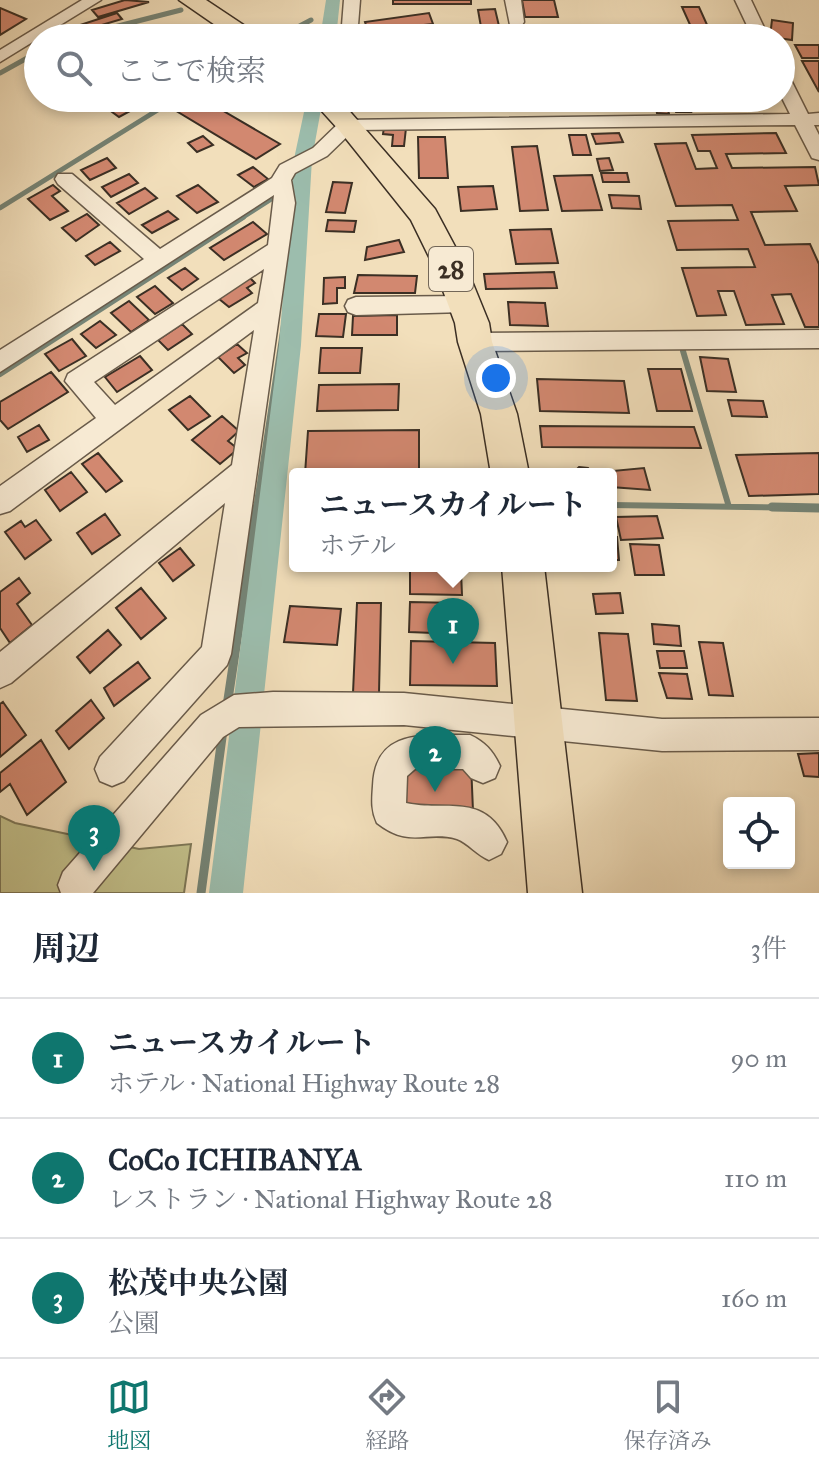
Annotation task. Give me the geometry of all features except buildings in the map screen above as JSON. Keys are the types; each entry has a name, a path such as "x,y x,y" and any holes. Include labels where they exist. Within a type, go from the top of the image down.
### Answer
{"highway":[{"path":"190,0 229,24"},
{"name":"28","path":"337,112 424,216 472,323 475,342 499,414 509,468"},
{"path":"524,572 555,893"}],"street":[{"path":"54,24 93,0"},
{"path":"350,24 352,0"},
{"path":"513,0 516,22"},
{"path":"743,0 754,24"},
{"path":"0,57 24,42"},
{"path":"795,98 810,119 819,154"},
{"path":"0,362 281,180 287,169 320,152 349,124 810,119"},
{"path":"65,179 159,260"},
{"path":"112,769 216,654 285,203 281,180"},
{"path":"114,420 77,381 278,249"},
{"path":"356,306 465,304"},
{"path":"0,502 269,307"},
{"path":"475,342 819,339"},
{"path":"0,672 243,472"},
{"path":"72,890 212,726 234,711 273,708 404,709 662,735 819,734"},
{"path":"483,766 470,752 409,753 390,768 388,800 389,811 396,819 406,822 464,823 489,842"}],"shaded area":[{"path":"0,816 15,823 139,849 191,844 184,893 0,893"}],"waterway":[{"path":"330,24 333,0"},
{"path":"126,24 181,10"},
{"path":"303,24 311,20"},
{"path":"0,73 24,60"},
{"path":"0,208 154,112"},
{"path":"226,893 290,345 300,190 312,112"},
{"path":"240,219 301,180"},
{"path":"0,374 243,217"},
{"path":"256,509 284,325"},
{"path":"683,351 729,507"},
{"path":"617,505 729,507"},
{"path":"227,706 257,507"},
{"path":"729,507 819,508 772,507"},
{"path":"201,893 223,730"}],"place":[{"name":"ニュースカイルート","path":"453,664"},
{"name":"CoCo ICHIBANYA","path":"435,792"},
{"name":"松茂中央公園","path":"94,871"}]}
